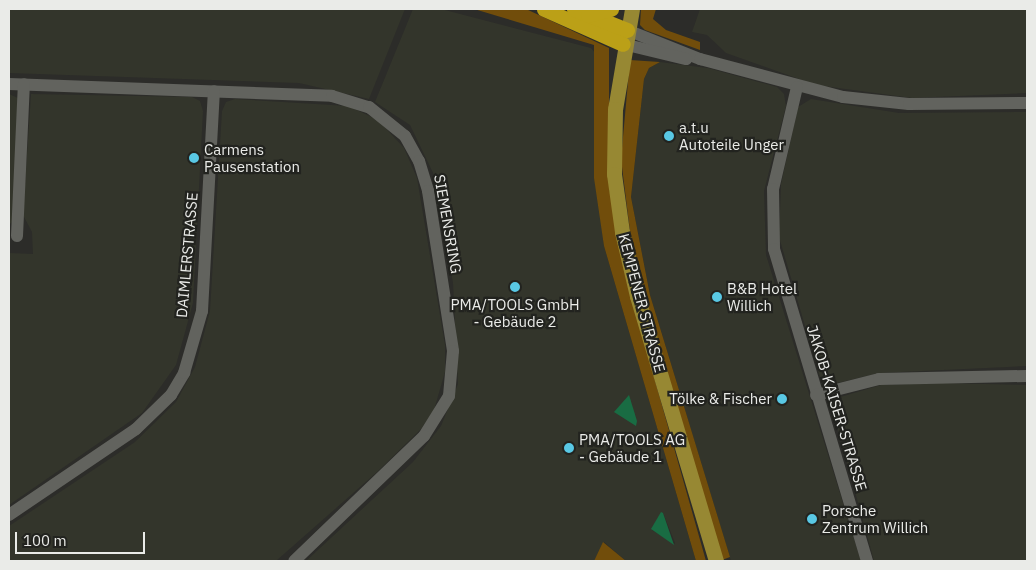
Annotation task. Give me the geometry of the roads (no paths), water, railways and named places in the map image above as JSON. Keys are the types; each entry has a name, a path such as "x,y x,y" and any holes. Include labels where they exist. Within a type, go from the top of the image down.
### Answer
{"highway":[{"path":"544,9 625,37"},
{"path":"574,9 625,37"},
{"path":"588,15 611,9"}],"main road":[{"name":"KEMPENER STRASSE","path":"632,9 625,37 614,166 622,232 637,296 716,561"}],"street":[{"path":"625,37 797,87 886,103 1027,103"},
{"name":"SIEMENSRING","path":"9,84 332,96 369,107 406,136 419,162 428,191 453,352 449,396 424,436 294,561"},
{"path":"17,236 24,84"},
{"name":"JAKOB-KAISER-STRASSE","path":"797,87 773,189 773,242 816,395 868,561"},
{"name":"DAIMLERSTRASSE","path":"9,516 136,429 170,395 184,373 202,312 214,91"},
{"path":"816,395 879,379 1027,376"}],"place":[{"name":"a.t.u Autoteile Unger","path":"669,136"},
{"name":"Carmens Pausenstation","path":"194,158"},
{"name":"PMA/TOOLS GmbH - Gebäude 2","path":"515,287"},
{"name":"B&B Hotel Willich","path":"717,297"},
{"name":"Tölke & Fischer","path":"782,399"},
{"name":"PMA/TOOLS AG - Gebäude 1","path":"569,448"},
{"name":"Porsche Zentrum Willich","path":"812,519"}]}
